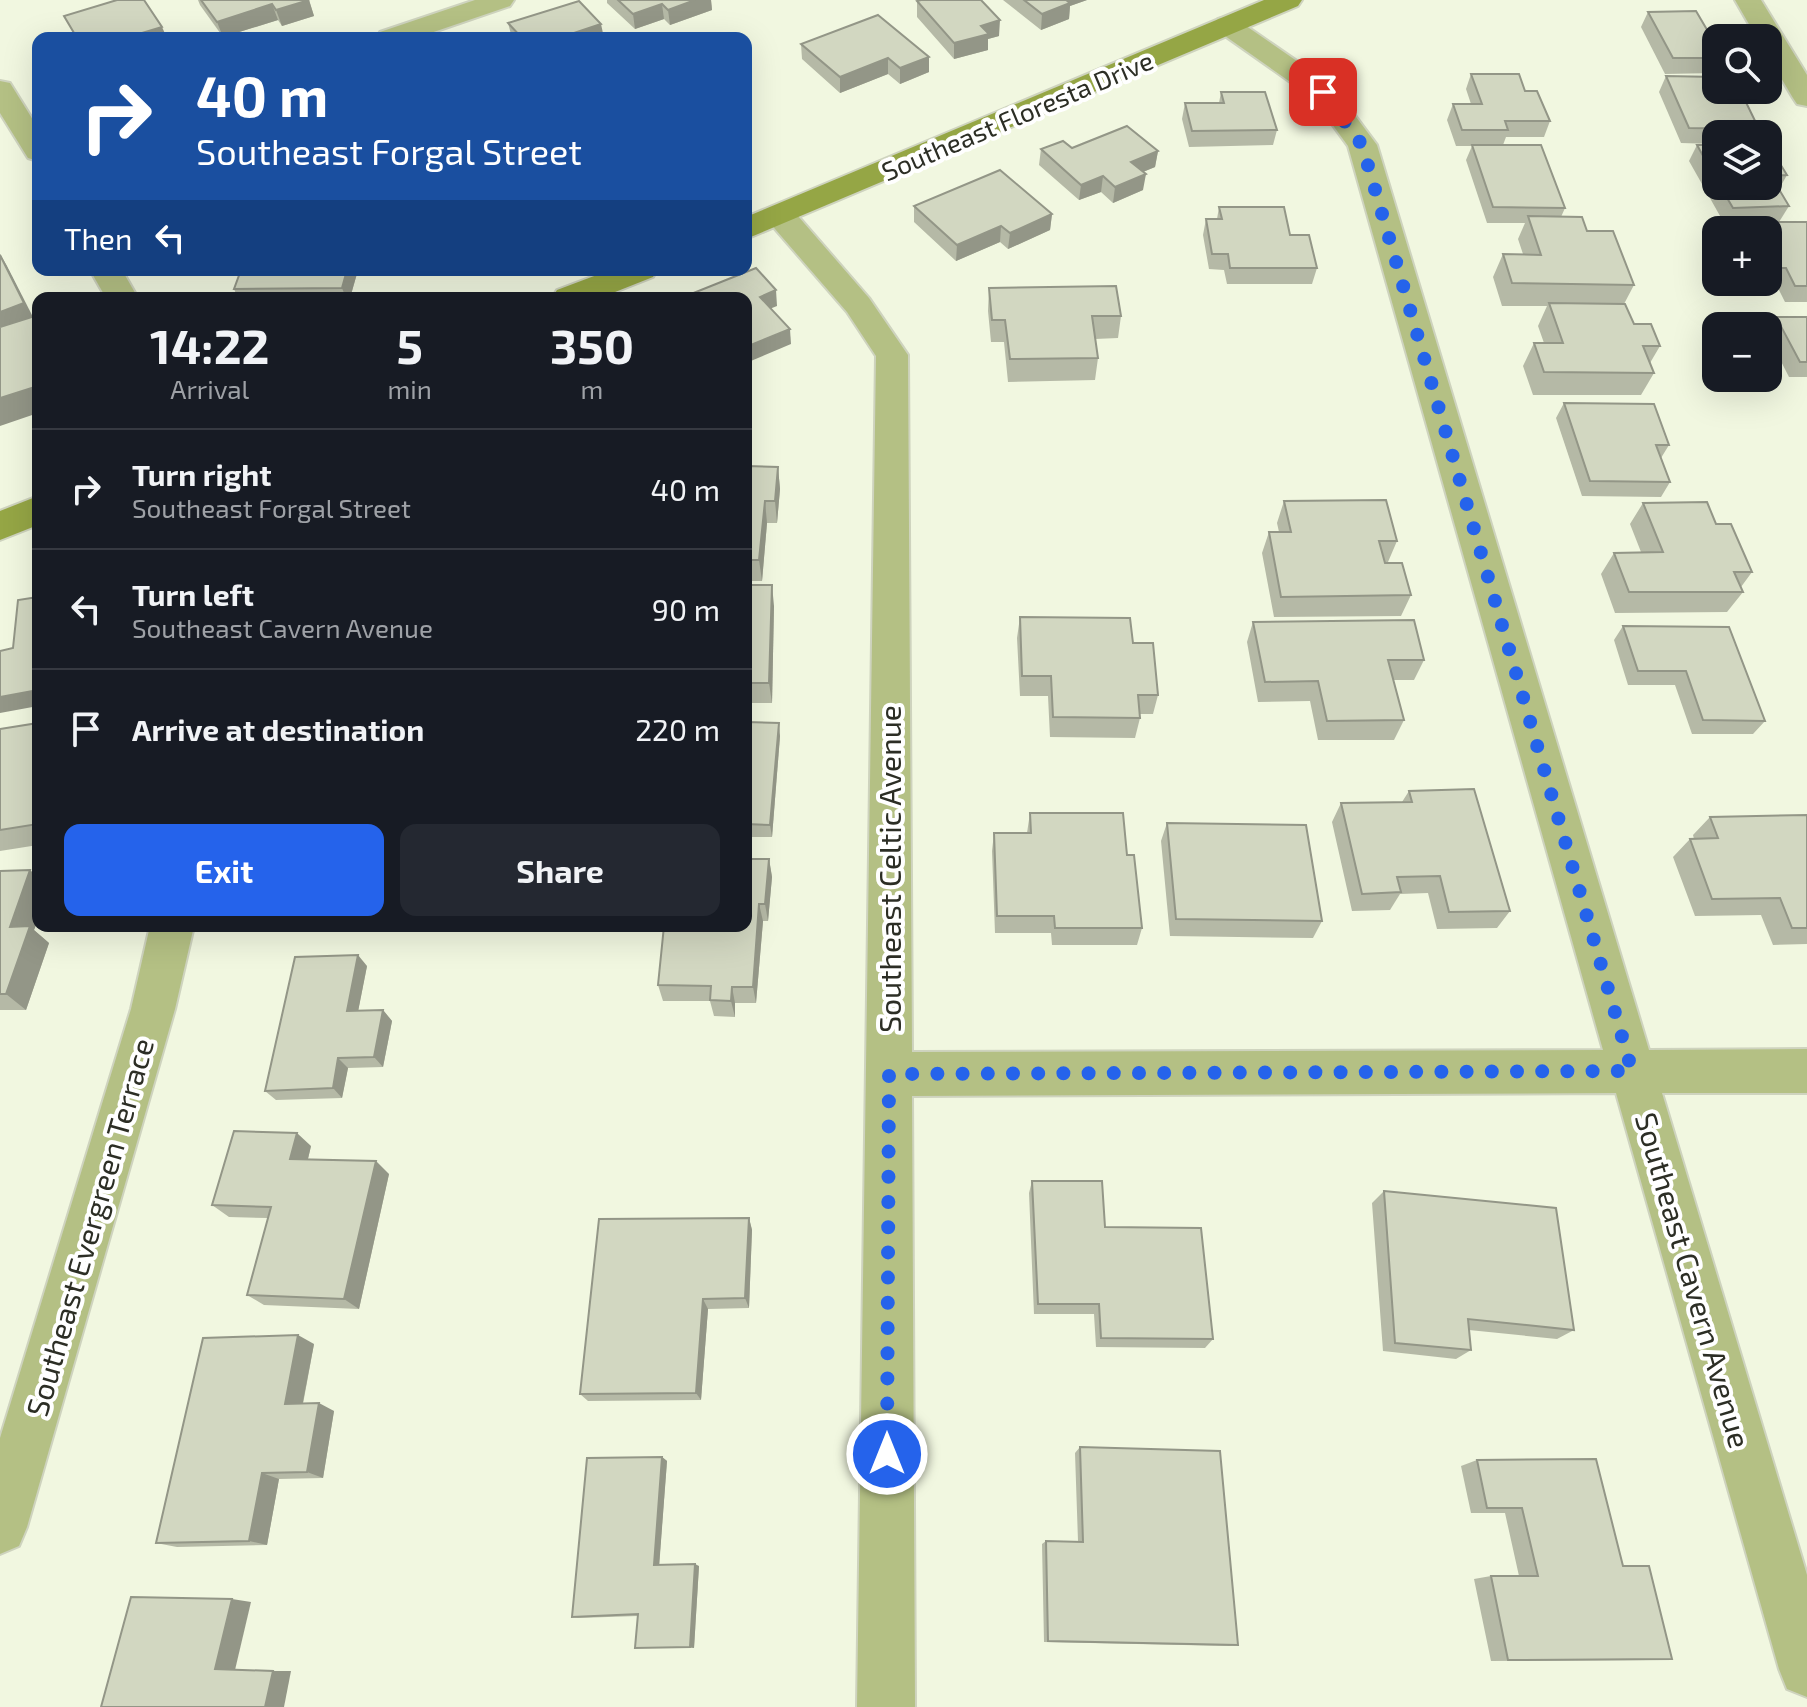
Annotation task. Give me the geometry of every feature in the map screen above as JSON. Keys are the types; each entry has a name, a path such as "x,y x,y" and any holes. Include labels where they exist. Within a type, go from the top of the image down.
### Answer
{"street":[{"path":"408,32 501,0"},
{"name":"Southeast Floresta Drive","path":"763,222 1288,0"},
{"path":"1748,0 1807,98"},
{"name":"Southeast Cavern Avenue","path":"1227,25 1323,92 1362,145 1807,1669"},
{"path":"0,89 32,142"},
{"name":"Southeast Celtic Avenue","path":"763,222 858,305 892,355 886,1707"},
{"path":"584,292 626,276"},
{"path":"0,526 32,513"},
{"name":"Southeast Evergreen Terrace","path":"0,1527 153,1009 171,932"},
{"path":"889,1074 1807,1071"}],"building":[{"path":"117,0 144,0 162,27 145,32 73,32 64,16"},
{"path":"201,0 309,0 276,10 272,4 217,22"},
{"path":"618,0 695,0 668,10 662,4 633,14"},
{"path":"981,0 1000,20 981,26 989,34 954,43 917,1"},
{"path":"1024,0 1066,0 1070,3 1042,14"},
{"path":"579,1 601,24 577,32 516,32 508,23"},
{"path":"1696,11 1704,24 1702,58 1673,58 1648,12"},
{"path":"878,15 929,57 900,68 888,58 840,77 801,44"},
{"path":"1471,74 1519,74 1525,91 1537,91 1550,121 1505,121 1508,130 1462,130 1453,104 1482,104"},
{"path":"1666,76 1702,77 1702,104 1747,104 1755,120 1702,120 1702,128 1689,128"},
{"path":"1221,92 1265,92 1277,130 1192,131 1185,103 1224,103"},
{"path":"1127,126 1158,151 1131,162 1146,174 1115,187 1103,176 1081,185 1041,149 1063,141 1072,148"},
{"path":"1472,145 1541,145 1565,208 1493,207"},
{"path":"1000,170 1052,214 1010,233 1001,226 957,245 914,206"},
{"path":"1782,194 1789,206 1733,208 1728,200 1782,200"},
{"path":"1219,207 1284,207 1290,235 1309,235 1317,268 1230,268 1228,254 1212,254 1206,219 1222,219"},
{"path":"1528,216 1582,217 1587,231 1613,231 1634,285 1512,283 1503,254 1541,255"},
{"path":"1782,222 1807,222 1807,286 1795,286 1786,268 1782,268"},
{"path":"0,255 24,303 0,312"},
{"path":"756,268 776,290 760,297 790,329 752,345 752,292 696,292 736,276 752,276 752,270"},
{"path":"239,276 345,276 342,288 234,289"},
{"path":"1116,286 1121,316 1092,316 1098,358 1010,359 1005,320 992,320 989,288"},
{"path":"1549,303 1625,304 1634,324 1651,324 1660,346 1643,346 1654,373 1544,372 1534,343 1563,343"},
{"path":"32,317 32,388 0,398 0,327"},
{"path":"1782,317 1807,317 1807,362 1800,362 1782,328"},
{"path":"1564,403 1654,404 1669,445 1656,445 1670,482 1590,481"},
{"path":"752,466 778,467 775,501 765,501 759,560 752,560"},
{"path":"1386,500 1397,541 1379,541 1385,563 1402,563 1411,595 1281,597 1269,532 1291,532 1284,501"},
{"path":"1707,502 1716,524 1731,524 1752,572 1734,572 1743,592 1629,592 1614,553 1663,552 1643,503"},
{"path":"752,585 772,585 769,683 752,683"},
{"path":"32,598 32,691 0,697 0,651 13,648 18,600"},
{"path":"1020,617 1130,618 1133,643 1153,643 1158,695 1138,695 1140,718 1053,717 1051,676 1022,676"},
{"path":"1414,620 1424,660 1388,660 1404,720 1327,721 1318,681 1265,682 1253,622"},
{"path":"1623,626 1729,627 1765,721 1703,720 1686,671 1638,671"},
{"path":"752,722 779,723 770,825 752,824"},
{"path":"32,724 32,825 0,830 0,729"},
{"path":"1474,789 1510,911 1449,912 1440,876 1397,877 1401,892 1362,894 1341,803 1412,802 1409,791"},
{"path":"1030,813 1123,813 1127,855 1134,855 1142,928 1055,928 1054,916 997,916 994,833 1031,833"},
{"path":"1807,815 1807,928 1792,928 1780,898 1712,899 1690,839 1718,838 1710,817"},
{"path":"1167,823 1306,825 1322,921 1176,919"},
{"path":"752,859 769,859 765,904 759,904 753,987 732,987 731,1001 710,1000 711,986 658,985 663,932 752,932"},
{"path":"30,870 10,927 30,926 6,994 0,994 0,871"},
{"path":"358,955 347,1011 383,1010 374,1057 338,1058 333,1088 265,1091 295,957"},
{"path":"234,1131 297,1133 290,1159 376,1161 344,1299 247,1295 271,1207 212,1205"},
{"path":"1032,1181 1102,1181 1105,1227 1201,1228 1213,1339 1101,1338 1099,1304 1038,1304"},
{"path":"1384,1191 1556,1208 1574,1330 1468,1319 1471,1350 1395,1343"},
{"path":"749,1218 745,1298 703,1299 696,1393 580,1394 599,1219"},
{"path":"298,1335 285,1404 319,1403 307,1472 262,1473 249,1541 156,1543 203,1338"},
{"path":"1080,1447 1220,1451 1238,1645 1048,1641 1046,1541 1083,1542"},
{"path":"662,1457 654,1565 695,1564 690,1647 635,1648 638,1614 572,1617 587,1458"},
{"path":"1596,1459 1623,1566 1649,1566 1672,1659 1508,1660 1491,1576 1538,1576 1522,1508 1487,1508 1477,1460"},
{"path":"131,1597 232,1599 215,1669 273,1671 265,1707 101,1707"}],"route":[{"path":"887,1454 889,1074 1632,1071 1385,216 1362,145 1323,92"}]}
